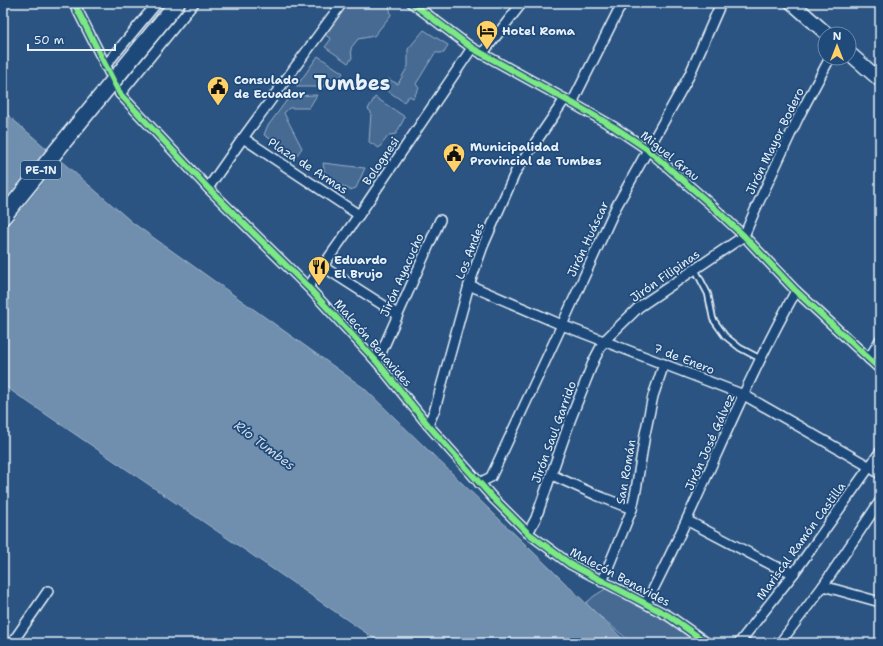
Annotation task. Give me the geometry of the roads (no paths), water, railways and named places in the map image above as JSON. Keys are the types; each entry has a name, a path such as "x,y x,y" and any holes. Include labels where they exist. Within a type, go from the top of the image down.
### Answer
{"highway":[{"name":"PE-1N","path":"3,217 177,3"}],"main road":[{"path":"792,3 818,26"},
{"path":"857,60 880,80"}],"street":[{"name":"Malecón Benavides","path":"74,3 120,94 208,188 308,287 377,362 428,425 479,483 528,532 570,564 669,616 707,643"},
{"path":"105,66 157,3"},
{"path":"120,94 194,3"},
{"path":"208,188 342,3"},
{"name":"Miguel Grau","path":"412,3 472,48 614,127 648,149 744,236 796,291 880,369"},
{"path":"482,54 522,3"},
{"name":"Los Andes","path":"428,425 435,409 469,285 483,246 516,172 568,101 622,3"},
{"name":"Jirón Huáscar","path":"479,483 490,477 616,207 689,76 721,3"},
{"name":"Bolognesi","path":"308,287 359,215 472,48"},
{"name":"Jirón Mayor Bodero","path":"744,236 793,130 826,66"},
{"name":"Plaza de Armas","path":"243,138 359,215"},
{"name":"Jirón Ayacucho","path":"377,362 440,220"},
{"name":"Jirón Filipinas","path":"604,341 639,307 744,236"},
{"path":"322,266 397,314"},
{"name":"7 de Enero","path":"469,285 562,325 744,395 880,474"},
{"name":"Jirón José Gálvez","path":"646,604 688,521 776,326 796,291"},
{"path":"869,359 880,340"},
{"name":"Jirón Saul Garrido","path":"528,532 536,518 571,418 594,360 604,341"},
{"name":"San Román","path":"602,582 632,509 653,396 664,364"},
{"name":"Mariscal Ramón Castilla","path":"739,643 794,574 880,452"},
{"path":"552,475 632,509"},
{"path":"780,643 823,586 880,501"},
{"path":"688,521 772,565 794,574"},
{"path":"823,586 880,602"},
{"path":"12,643 48,591"}],"lane":[{"path":"695,269 708,294 713,319 725,336 740,348 761,359"}],"water":[{"name":"Río Tumbes","path":"3,111 133,223 364,388 627,643 381,643 3,385"}],"place":[{"name":"Hotel Roma","path":"487,50"},
{"name":"Consulado de Ecuador","path":"218,106"},
{"name":"Municipalidad Provincial de Tumbes","path":"454,174"},
{"name":"Eduardo El Brujo","path":"319,286"}],"district":[{"name":"Tumbes","path":"352,83"}]}
